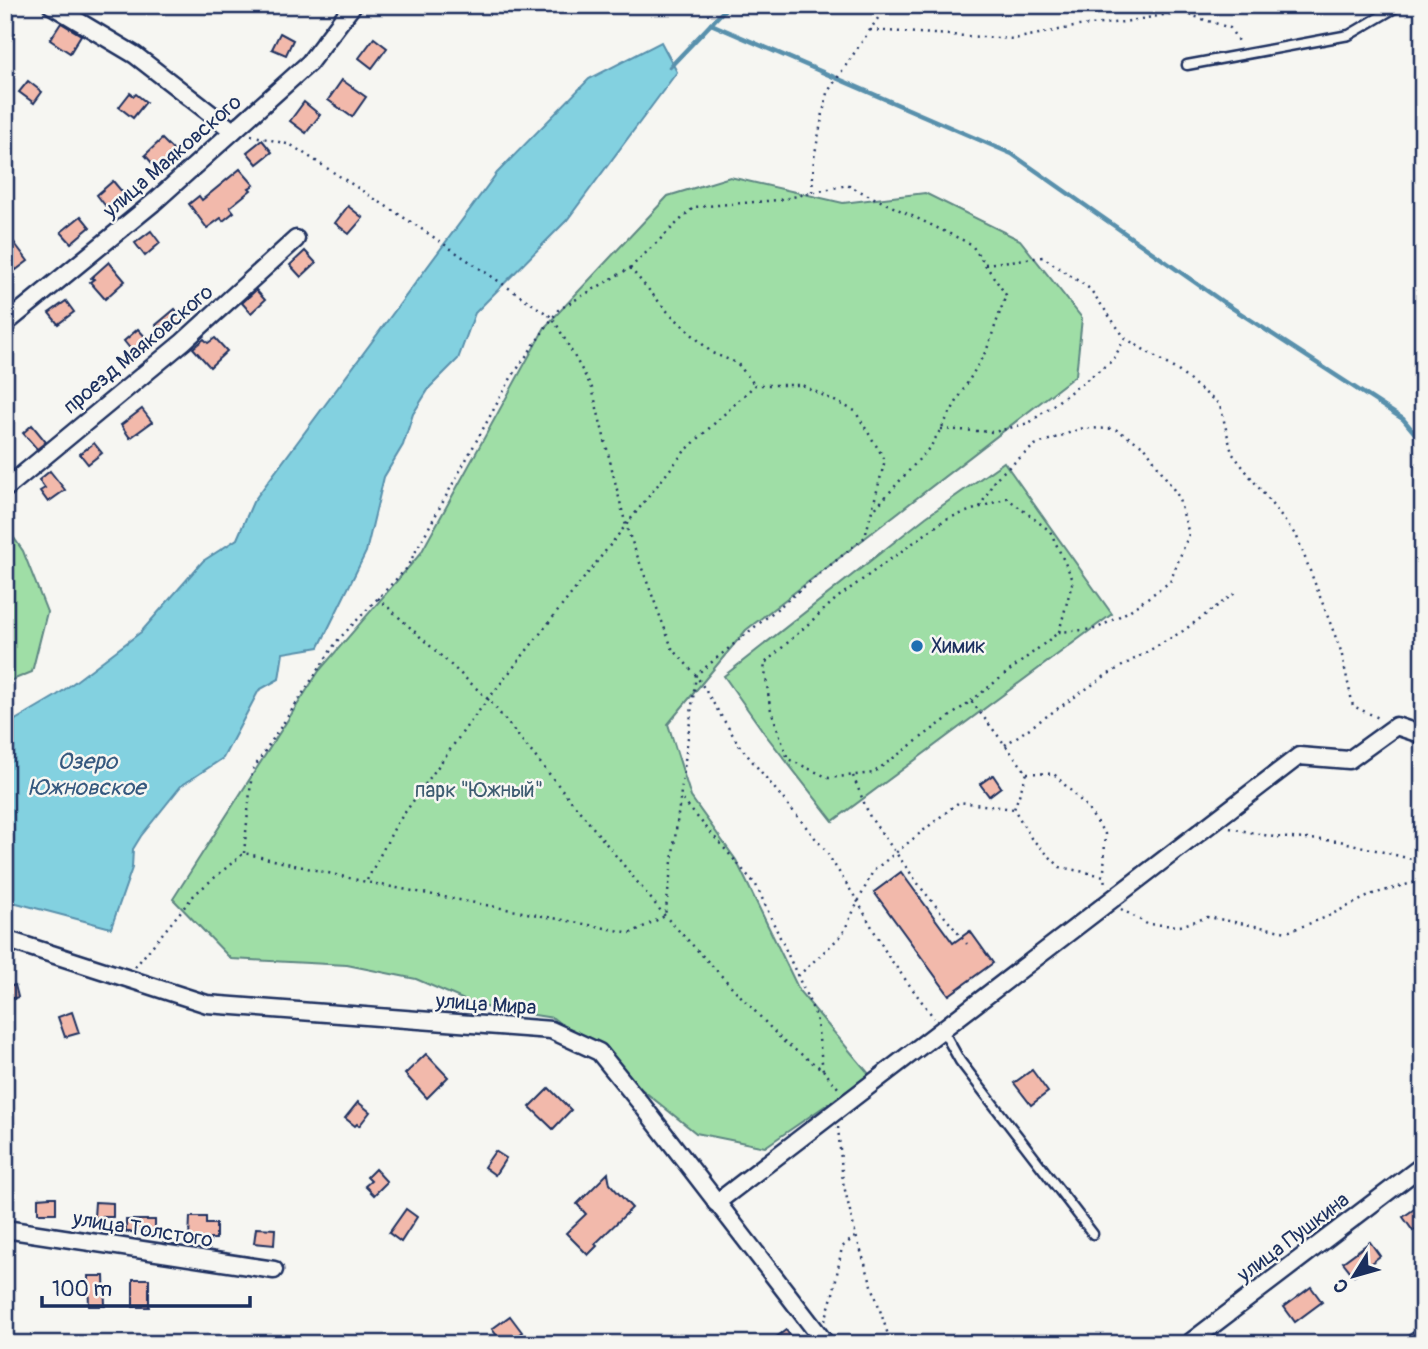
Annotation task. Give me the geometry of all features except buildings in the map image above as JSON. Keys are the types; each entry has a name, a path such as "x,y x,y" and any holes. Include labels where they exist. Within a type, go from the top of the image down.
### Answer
{"street":[{"path":"51,5 135,55 233,131"},
{"name":"улица Маяковского","path":"5,324 153,203 309,62 353,5"},
{"name":"проезд Маяковского","path":"5,489 183,342 296,239"},
{"path":"716,1203 1300,755 1349,760 1396,726 1423,736"},
{"name":"улица Мира","path":"6,940 207,1003 551,1030 599,1052 825,1344"},
{"name":"улица Пушкина","path":"1188,1344 1423,1165"},
{"name":"улица Толстого","path":"5,1229 275,1270"}],"lane":[{"path":"1186,65 1349,35 1400,5"},
{"path":"942,1029 960,1061 1093,1234"}],"path":[{"path":"812,193 814,158 827,93 887,5"},
{"path":"870,30 1014,39 1079,26 1124,22 1181,12 1230,28 1247,55"},
{"path":"233,131 291,145 553,318 592,388 626,526 672,648 696,675 739,745 825,850 888,956 942,1029"},
{"path":"126,978 195,894 244,853 252,771 337,640 406,569 511,377 558,310 630,268 694,207 779,200 847,185 971,244 1006,295 987,349 931,446 871,513"},
{"path":"985,264 1043,257 1090,289 1125,338 1178,371 1220,405 1232,453 1297,537 1341,651 1353,706 1396,726"},
{"path":"630,268 666,310 712,353 737,363 755,385"},
{"path":"941,429 994,432 1029,423 1113,360 1125,338"},
{"path":"366,882 396,825 489,700 683,453 755,385 802,385 855,411 884,460 871,513 864,537 696,675 666,916"},
{"path":"980,507 995,479 1035,445 1083,428 1115,429 1145,447 1178,496 1189,534 1170,582 1129,611 1096,629 1059,632 873,773 829,778 788,759 770,707 764,664 837,598 946,519 1007,498 1050,531 1073,580 1059,632"},
{"path":"1005,745 1105,676 1183,631 1238,591"},
{"path":"378,598 489,700 666,916 784,1042 823,1070"},
{"path":"971,701 1027,773 1054,774 1085,805 1105,834 1104,876 1108,901 1147,923 1180,926 1208,917 1287,932 1373,894 1423,880"},
{"path":"1014,809 1027,773"},
{"path":"853,776 870,817 922,889 967,944"},
{"path":"680,797 756,885 816,1016 823,1070 843,1105 843,1182 856,1236 891,1344"},
{"path":"798,976 842,934 873,872 959,802 1014,809"},
{"path":"1014,809 1031,838 1060,867 1104,876"},
{"path":"1210,824 1274,837 1340,841 1423,862"},
{"path":"244,853 366,882 631,933 666,916"},
{"path":"814,1330 827,1319 842,1247 856,1236"}],"green space":[{"name":"парк \"Южный\"","path":"730,177 843,203 925,193 1020,240 1082,318 1076,375 746,630 668,724 691,797 736,860 800,992 870,1075 765,1147 696,1133 553,1018 478,1006 416,979 347,965 231,959 173,899 319,671 421,553 545,327 668,196"},
{"path":"1004,462 1112,614 833,821 724,676 926,517"},
{"path":"5,525 23,551 47,612 32,672 5,683"}],"water":[{"name":"Озеро Южновское","path":"661,42 677,72 567,220 475,313 458,359 430,387 413,414 403,445 384,477 366,552 319,647 283,653 279,679 259,690 223,758 181,786 141,836 133,849 132,868 111,928 5,900 5,726 56,696 141,632 203,561 237,539 253,502 497,173 589,79"}],"waterway":[{"path":"711,24 729,5"},
{"path":"670,67 711,24 1012,154 1223,302 1403,419 1423,443"}],"place":[{"name":"Химик","path":"917,646"}]}
